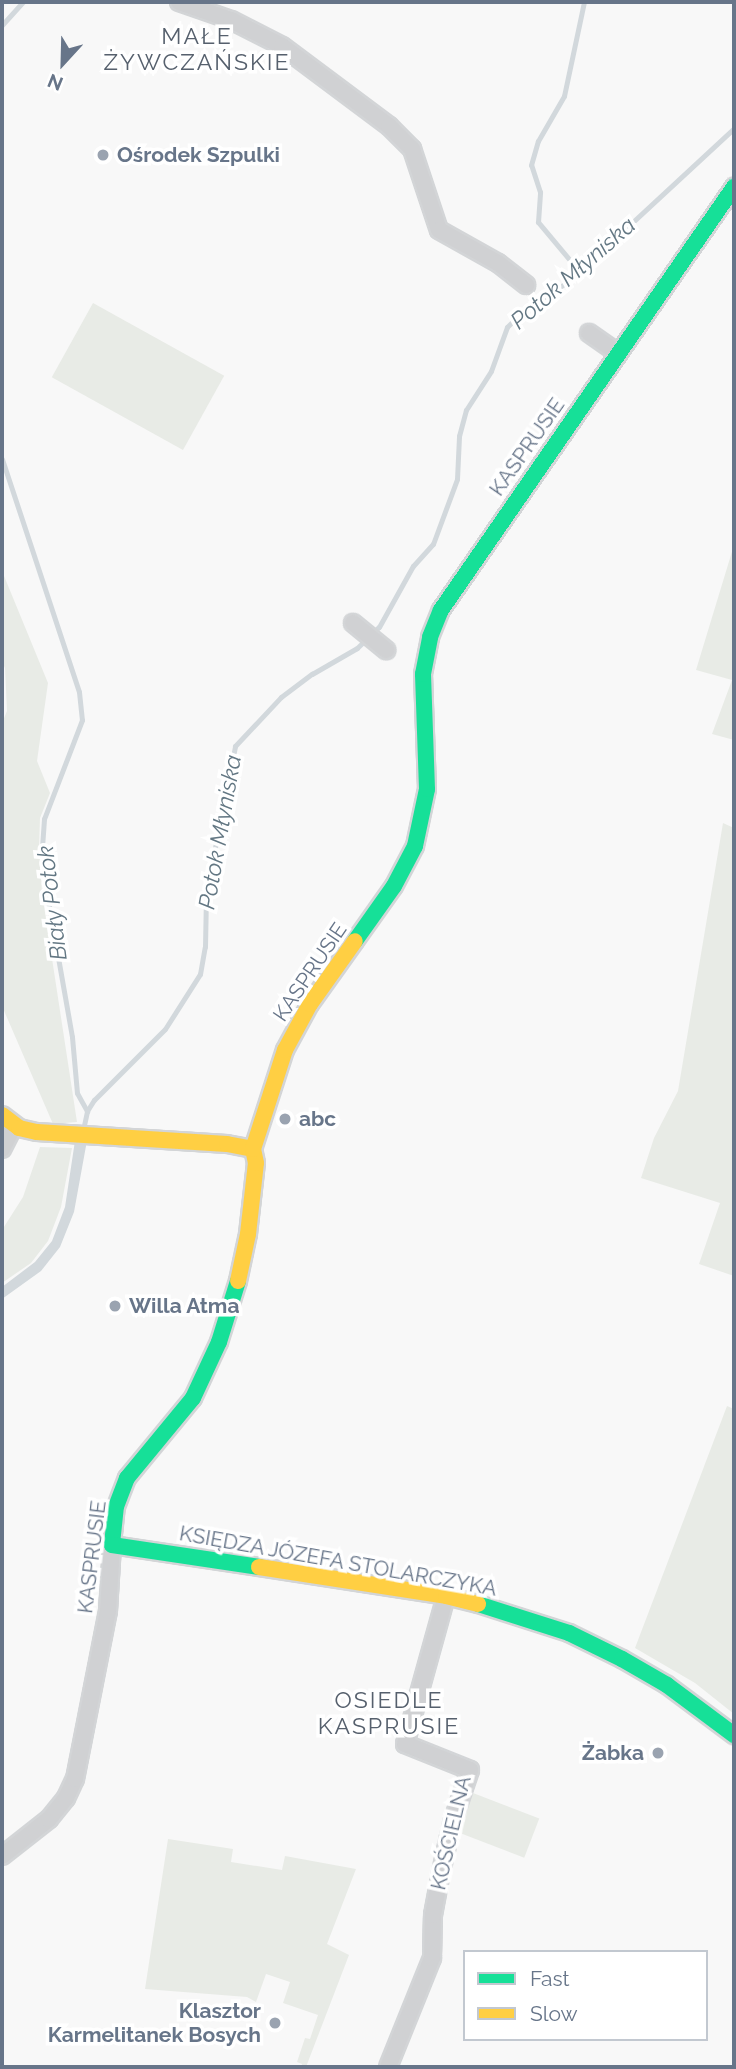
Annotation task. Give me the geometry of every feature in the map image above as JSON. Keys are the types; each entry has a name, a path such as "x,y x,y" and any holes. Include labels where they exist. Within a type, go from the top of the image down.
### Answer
{"street":[{"path":"178,2 231,20 282,46 389,126 412,149 439,230 498,263 526,285"},
{"name":"KASPRUSIE","path":"2,1856 50,1819 66,1798 75,1779 107,1619 117,1506 127,1478 193,1398 219,1342 240,1275 248,1234 256,1163 253,1149 275,1074 298,1023 399,879 418,839 427,789 423,674 430,637 441,610 734,187"},
{"path":"589,333 618,353"},
{"path":"353,623 386,650"},
{"path":"2,1149 8,1120 30,1131 228,1144 253,1149"},
{"name":"KSIĘDZA JÓZEFA STOLARCZYKA","path":"112,1545 446,1596 522,1616 586,1640 667,1685 734,1735"},
{"name":"KOŚCIELNA","path":"388,2067 432,1958 433,1915 441,1872 470,1770 405,1744 446,1596"}],"shaded area":[{"path":"93,303 224,376 183,450 52,377"},
{"path":"734,545 734,740 712,734 732,680 696,670"},
{"path":"2,571 48,683 37,761 50,793 40,818 39,848 42,893 77,1122 53,1124 2,1006 2,723 7,711 5,668 2,662"},
{"path":"723,823 734,828 734,1276 699,1264 720,1203 641,1178 654,1138 678,1091"},
{"path":"76,1134 88,1135 74,1212 60,1247 41,1271 2,1299 2,1287 35,1262 52,1241 65,1207"},
{"path":"40,1147 72,1148 61,1207 48,1241 31,1263 2,1283 2,1230 23,1197"},
{"path":"727,1406 734,1409 734,1714 695,1683 635,1648"},
{"path":"473,1793 539,1818 524,1858 458,1832"},
{"path":"168,1839 233,1849 231,1862 282,1870 285,1856 356,1869 327,1944 349,1955 306,2067 301,2067 302,2064 297,2062 305,2038 310,2039 318,2015 283,2003 290,1982 266,1974 256,2002 247,1997 145,1989"}],"waterway":[{"name":"Biały Potok","path":"2,25 23,2"},
{"path":"579,271 538,222 540,192 531,165 538,141 564,96 584,2"},
{"name":"Potok Młyniska","path":"83,1130 87,1111 94,1100 165,1029 200,974 205,947 206,893 235,746 281,697 312,674 357,648 379,627 413,566 433,544 457,479 459,436 466,410 491,371 507,327 524,310 569,281 734,128"},
{"name":"Biały Potok","path":"2,459 79,692 82,720 44,819 42,848 47,895 72,1037 77,1093 87,1111"}],"traffic: fast":[{"path":"355,941 394,886 415,846 427,789 423,674 430,637 441,610 734,187"},
{"path":"238,1281 219,1342 193,1398 127,1478 116,1506 112,1545 259,1567"},
{"path":"478,1604 569,1633 622,1659 667,1685 734,1735"}],"traffic: slow":[{"path":"238,1281 248,1234 256,1163 253,1149 285,1050 310,1004 355,941"},
{"path":"2,1115 19,1128 37,1132 227,1144 253,1149"},
{"path":"259,1567 446,1596 478,1604"}],"place":[{"name":"Ośrodek Szpulki","path":"103,155"},
{"name":"abc","path":"285,1119"},
{"name":"Willa Atma","path":"115,1306"},
{"name":"Żabka","path":"658,1753"},
{"name":"Klasztor Karmelitanek Bosych","path":"275,2023"}],"district":[{"name":"MAŁE ŻYWCZAŃSKIE","path":"197,49"},
{"name":"OSIEDLE KASPRUSIE","path":"389,1713"}]}
